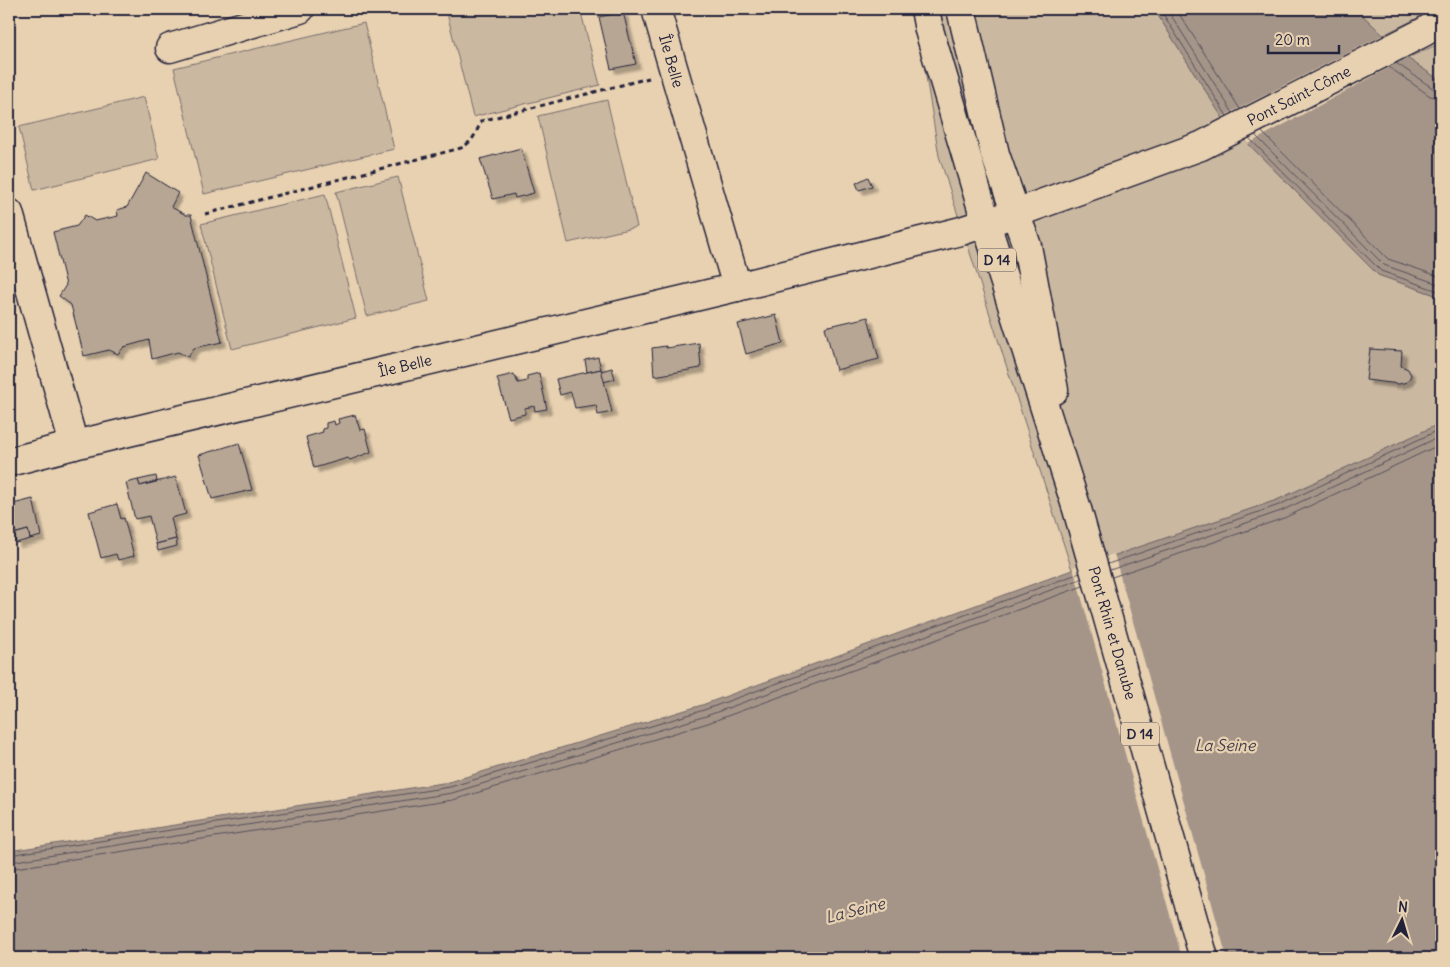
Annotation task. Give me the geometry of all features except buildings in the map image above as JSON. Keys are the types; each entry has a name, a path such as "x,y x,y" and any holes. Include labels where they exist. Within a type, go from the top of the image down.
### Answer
{"street":[{"path":"170,48 300,9"},
{"name":"Île Belle","path":"656,9 737,287"},
{"name":"D 14","path":"925,9 929,30 986,222 1077,509"},
{"name":"D 14","path":"961,9 995,154 1028,253 1077,509"},
{"name":"Pont Saint-Côme","path":"1016,213 1201,146 1433,27"},
{"path":"9,213 74,445"},
{"name":"Île Belle","path":"9,462 737,287 961,230 1016,213"},
{"name":"Pont Rhin et Danube","path":"1077,509 1204,958"}],"path":[{"path":"205,214 461,148 468,144 475,136 481,121 674,71"}],"shaded area":[{"path":"446,9 580,9 600,85 473,117"},
{"path":"915,9 1154,9 1222,117 1378,275 1441,297 1441,423 1277,500 1072,570 939,156"},
{"path":"1356,9 1436,9 1383,35"},
{"path":"364,23 394,149 204,194 174,68"},
{"path":"1441,43 1441,81 1407,58"},
{"path":"144,97 159,159 34,190 19,127"},
{"path":"607,100 637,227 568,243 538,116"},
{"path":"398,177 429,301 367,316 336,192"},
{"path":"325,194 356,318 232,349 201,224"}],"water":[{"path":"1154,9 1356,9 1407,58 1441,81 1441,297 1378,275 1222,117"},
{"name":"La Seine","path":"1441,423 1441,958 9,958 9,851 449,782 702,705 1072,570 1277,500"}],"pier":[{"path":"1383,35 1407,58 1248,144 1222,117"},
{"path":"1114,554 1227,958 1182,958 1073,567"}]}
